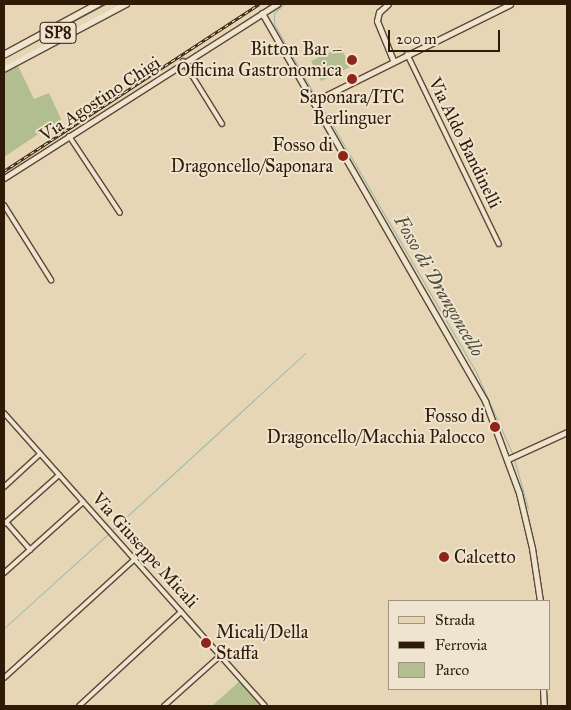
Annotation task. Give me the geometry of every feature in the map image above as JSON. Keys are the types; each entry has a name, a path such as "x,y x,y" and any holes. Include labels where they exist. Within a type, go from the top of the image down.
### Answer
{"main road":[{"path":"4,55 98,4"},
{"name":"SP8","path":"4,64 114,4"},
{"path":"4,69 126,4"}],"street":[{"name":"Via Agostino Chigi","path":"4,178 183,61 277,4"},
{"path":"388,4 379,12 377,21 393,60"},
{"path":"314,101 393,60 510,4"},
{"path":"262,13 450,336 485,401 512,457 526,518 540,600"},
{"name":"Via Aldo Bandinelli","path":"407,54 499,244"},
{"path":"183,61 222,124"},
{"path":"70,136 120,213"},
{"path":"4,205 51,280"},
{"name":"Via Giuseppe Micali","path":"4,413 265,706"},
{"path":"512,457 567,432"},
{"path":"4,487 40,454"},
{"path":"30,550 5,523 59,475"},
{"path":"4,573 83,502"},
{"path":"4,678 135,560"},
{"path":"79,706 181,612"},
{"path":"164,706 220,656"},
{"path":"543,690 544,706"}],"green space":[{"path":"341,47 350,67 321,81 311,61"},
{"path":"18,66 34,99 49,93 61,119 4,157 4,74"},
{"path":"241,680 262,703 258,706 212,706"}],"waterway":[{"name":"Fosso di Drangoncello","path":"284,4 274,13 274,24 317,99"},
{"name":"Fosso di Drangoncello","path":"319,102 476,372 513,455"},
{"path":"112,530 305,353"},
{"name":"Fosso di Drangoncello","path":"514,459 528,508"},
{"path":"4,628 109,533"}],"railway":[{"path":"4,171 259,4"}],"place":[{"name":"Bitton Bar – Officina Gastronomica","path":"352,60"},
{"name":"Saponara/ITC Berlinguer","path":"352,79"},
{"name":"Fosso di Dragoncello/Saponara","path":"343,156"},
{"name":"Fosso di Dragoncello/Macchia Palocco","path":"495,427"},
{"name":"Calcetto","path":"444,557"},
{"name":"Micali/Della Staffa","path":"206,643"}]}
